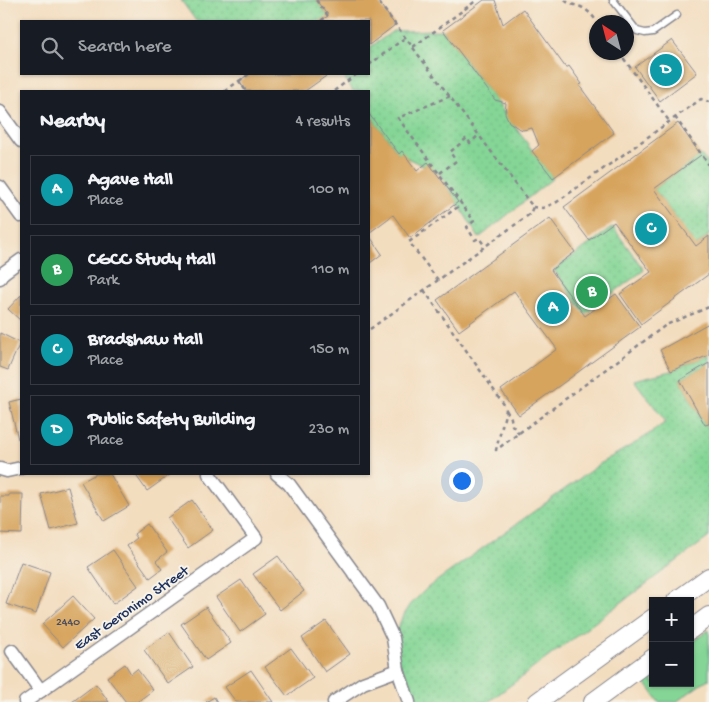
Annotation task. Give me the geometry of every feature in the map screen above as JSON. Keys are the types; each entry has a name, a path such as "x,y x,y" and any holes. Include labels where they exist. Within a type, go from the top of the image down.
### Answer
{"main road":[{"path":"682,597 709,577"},
{"path":"694,627 709,616"},
{"path":"537,702 649,621"},
{"path":"593,702 649,661"}],"street":[{"path":"0,112 20,140"},
{"path":"0,187 20,215"},
{"path":"0,278 20,261"},
{"path":"0,469 6,471 20,468"},
{"name":"East Geronimo Street","path":"25,702 256,538 210,475"},
{"path":"278,475 289,484 378,606 393,638 398,670 410,702"},
{"path":"12,651 41,691"},
{"path":"334,702 364,683 398,670"}],"lane":[{"path":"613,0 637,31 645,33 652,32 677,15"}],"path":[{"path":"316,0 328,16 322,20"},
{"path":"377,0 533,207 543,208 557,202 701,99 709,102"},
{"path":"413,47 476,0"},
{"path":"564,0 568,4 584,9 592,15"},
{"path":"370,64 406,38"},
{"path":"626,60 669,121"},
{"path":"226,90 248,75"},
{"path":"335,90 356,75"},
{"path":"239,81 245,90"},
{"path":"450,96 398,118 474,221 467,227 475,240 479,238 485,246"},
{"path":"675,117 709,165"},
{"path":"440,174 456,161 450,152 467,138 470,142 480,135"},
{"path":"438,280 410,242 462,204"},
{"path":"370,329 530,214 533,207"},
{"path":"424,290 502,402 518,434"},
{"path":"506,410 496,450 666,325 709,307"}],"green space":[{"path":"181,0 316,0 328,16 322,20 195,20"},
{"path":"443,30 553,178 479,238 440,174 399,154 370,115 370,90 352,90 343,75 370,75 370,47 393,31"},
{"path":"701,155 709,165 709,235 696,246 654,189"},
{"path":"613,227 644,270 585,314 554,270"},
{"path":"709,355 709,363 680,380 705,425 709,424 709,537 488,702 410,702 393,638 411,604 427,588 604,461 639,441 666,422 634,380 671,371"},
{"path":"709,630 709,680 676,702 659,702 642,678 649,674 649,687 694,687 694,641"}],"building":[{"path":"316,0 377,0 395,25 370,44 370,20 322,20 328,16"},
{"path":"484,0 495,0 503,24 523,9 566,68 569,66 582,84 579,85 614,133 553,178 532,151 539,145 532,128 523,130 509,122 505,113 506,103 495,100 443,30"},
{"path":"672,40 697,73 660,101 635,67"},
{"path":"248,75 328,75 306,90 245,90 239,81"},
{"path":"370,115 399,154 402,151 417,171 428,162 458,202 410,238 393,215 370,232"},
{"path":"678,123 701,155 654,189 696,246 709,236 709,274 641,324 620,294 651,272 614,222 589,240 564,207"},
{"path":"550,218 575,252 551,270 585,316 616,294 640,327 519,415 501,390 557,349 514,291 459,331 437,300"},
{"path":"370,236 382,254 370,263"},
{"path":"20,296 20,320 8,309"},
{"path":"709,323 709,355 671,371 660,350"},
{"path":"0,333 20,343 8,370 0,367"},
{"path":"709,363 709,424 705,425 680,380"},
{"path":"20,399 20,438 18,439 9,402"},
{"path":"94,475 111,475 129,506 104,521 81,482"},
{"path":"136,475 170,475 147,491"},
{"path":"68,487 78,523 51,530 41,494"},
{"path":"9,494 23,494 22,534 0,533 0,496 9,496"},
{"path":"192,500 213,530 188,548 167,518"},
{"path":"147,524 167,552 156,561 162,569 150,578 127,546 137,538 134,534"},
{"path":"113,550 138,586 113,604 88,567"},
{"path":"278,556 304,591 280,610 253,574"},
{"path":"21,562 50,572 36,614 6,604"},
{"path":"241,580 265,614 240,632 216,597"},
{"path":"73,596 94,619 63,647 42,624"},
{"path":"206,607 231,643 206,660 181,624"},
{"path":"326,621 350,654 325,672 302,638"},
{"path":"169,632 193,667 168,684 144,650"},
{"path":"291,648 313,678 287,696 265,667"},
{"path":"125,664 131,674 137,669 153,690 137,702 126,702 107,677"},
{"path":"251,670 273,702 236,702 225,687"},
{"path":"96,684 109,702 72,702"},
{"path":"214,697 217,702 206,702"}],"place":[{"name":"Public Safety Building","path":"666,70"},
{"name":"Bradshaw Hall","path":"651,229"},
{"name":"CGCC Study Hall","path":"592,292"},
{"name":"Agave Hall","path":"553,308"}]}
